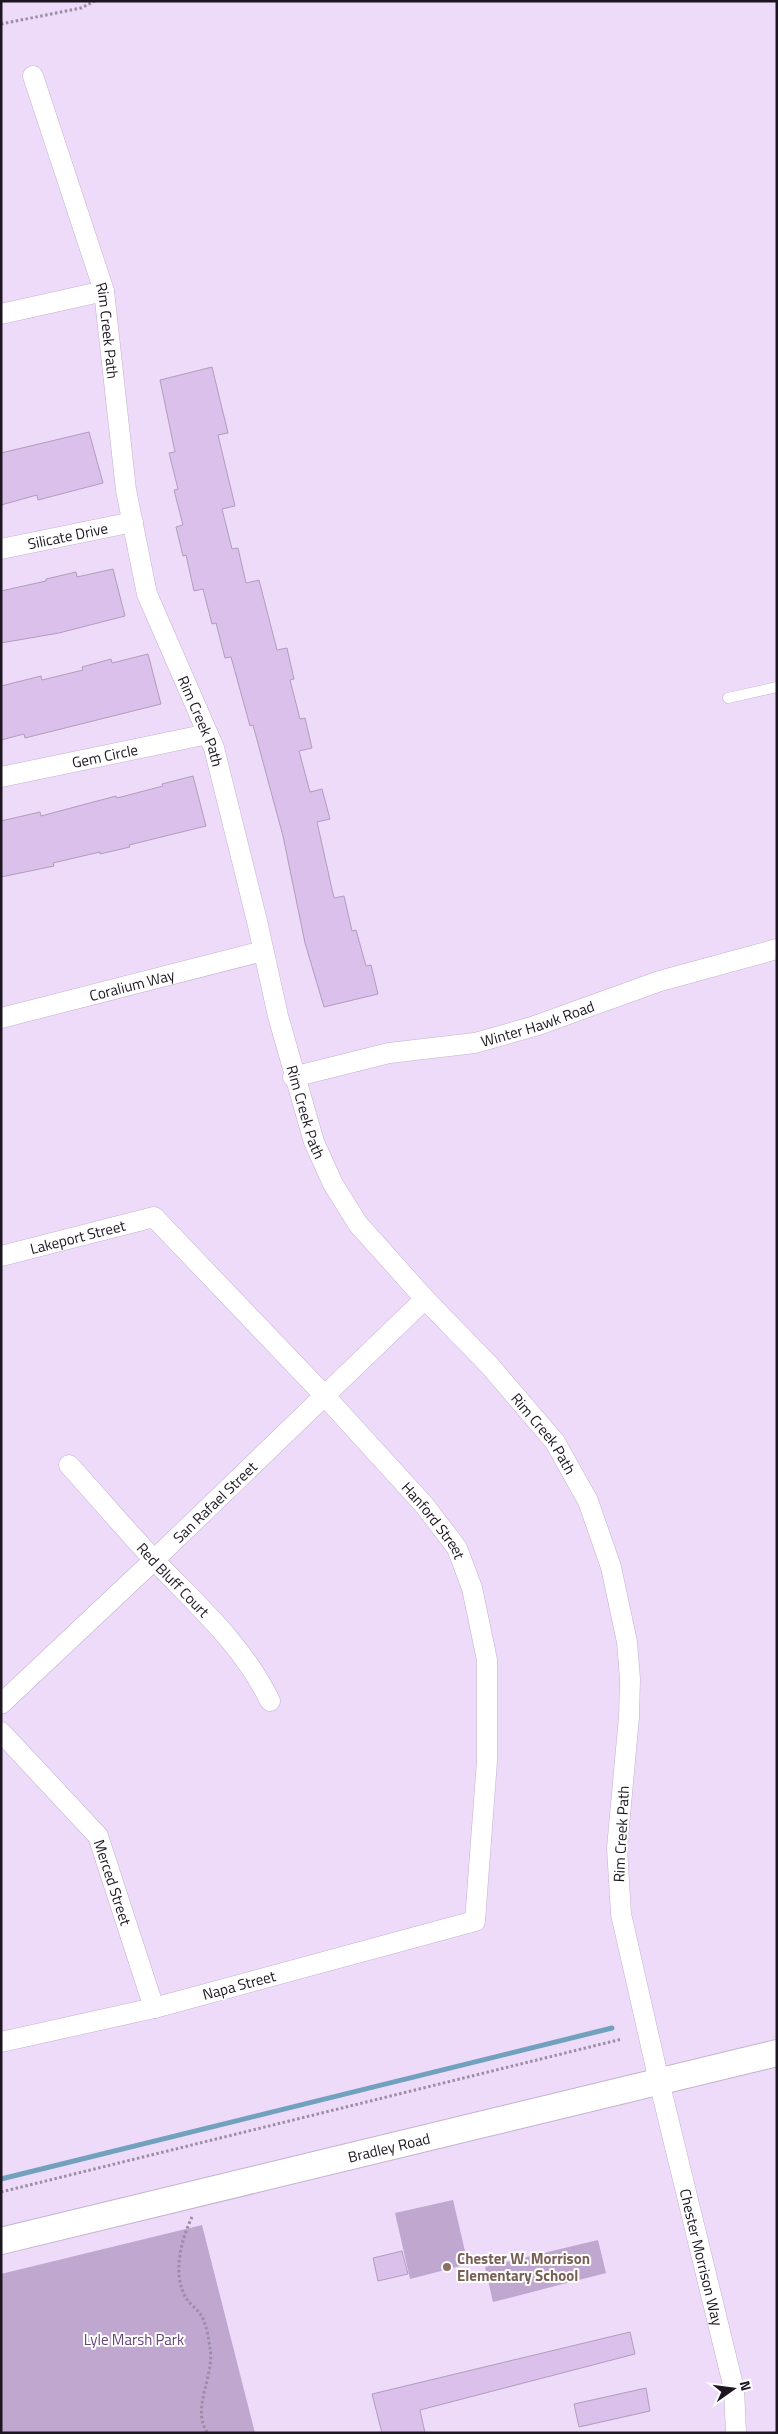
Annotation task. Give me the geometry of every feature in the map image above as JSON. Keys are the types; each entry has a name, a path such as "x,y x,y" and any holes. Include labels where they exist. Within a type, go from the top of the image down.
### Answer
{"street":[{"name":"Rim Creek Path","path":"32,76 104,291 126,490 147,594 214,748 293,1077 314,1142 345,1205 358,1224 425,1299 490,1366 554,1442 588,1501 608,1558 627,1642 630,1679 630,1717 618,1848 618,1881 622,1914 659,2081"},
{"path":"1,314 104,291"},
{"name":"Silicate Drive","path":"1,549 133,522"},
{"name":"Gem Circle","path":"1,777 208,734"},
{"name":"Winter Hawk Road","path":"293,1077 389,1053 475,1043 535,1026 660,982 777,949"},
{"name":"Coralium Way","path":"1,1018 263,951"},
{"name":"Lakeport Street","path":"1,1256 154,1217"},
{"name":"Hanford Street","path":"154,1217 324,1395 425,1506 457,1548 472,1588 487,1660 487,1761 476,1921"},
{"name":"San Rafael Street","path":"1,1704 154,1560 425,1299"},
{"name":"Red Bluff Court","path":"69,1465 154,1560 237,1646 257,1674 270,1701"},
{"name":"Merced Street","path":"1,1732 98,1836 154,2008"},
{"name":"Napa Street","path":"1,2042 154,2008 476,1921"},
{"name":"Bradley Road","path":"1,2241 777,2053"},
{"name":"Chester Morrison Way","path":"659,2081 734,2389 736,2433"}],"lane":[{"path":"728,698 777,688"}],"path":[{"path":"1,24 81,8 95,1"},
{"path":"1,2192 622,2039"},
{"path":"203,2192 182,2238 179,2274 185,2297 201,2316 210,2348 211,2370 200,2414 208,2433"}],"green space":[{"path":"453,2200 468,2264 410,2279 395,2213"},
{"name":"Lyle Marsh Park","path":"202,2225 255,2433 1,2433 1,2274"},
{"path":"598,2240 606,2273 493,2302 485,2267"}],"building":[{"path":"212,367 228,433 218,435 235,506 222,509 232,549 238,548 246,583 259,580 277,650 287,648 294,679 290,680 300,719 305,718 312,748 299,751 310,792 322,789 330,819 317,822 334,898 344,896 352,931 356,930 366,966 371,965 378,994 324,1007 305,943 283,836 253,725 250,726 231,657 225,658 216,623 212,624 203,589 194,591 186,555 183,556 176,527 183,525 174,490 178,489 169,453 175,452 160,380"},
{"path":"89,432 103,483 38,500 37,495 1,505 1,453"},
{"path":"113,569 125,616 59,633 1,643 1,591 76,572 77,577"},
{"path":"148,654 161,704 25,738 24,734 1,740 1,686 41,676 42,680 83,670 82,667 111,659 112,663"},
{"path":"193,776 206,826 129,845 130,847 53,863 54,866 1,877 1,821 40,812 41,816 116,796 117,798 163,786 162,784"},
{"path":"402,2251 408,2274 378,2281 373,2258"},
{"path":"630,2332 635,2354 420,2410 425,2433 382,2433 372,2394"},
{"path":"646,2388 650,2411 579,2427 574,2404"}],"waterway":[{"path":"1,2179 612,2028"}],"place":[{"name":"Chester W. Morrison Elementary School","path":"447,2267"}]}
